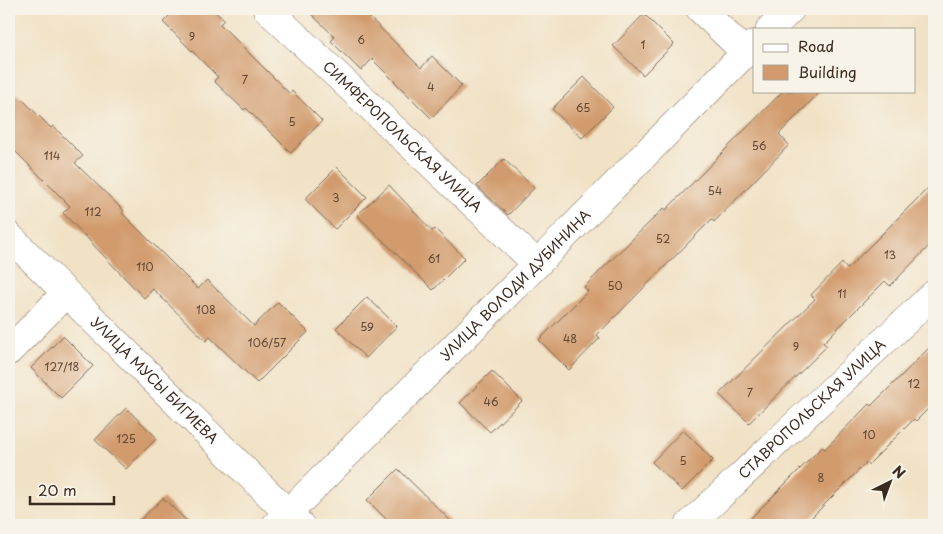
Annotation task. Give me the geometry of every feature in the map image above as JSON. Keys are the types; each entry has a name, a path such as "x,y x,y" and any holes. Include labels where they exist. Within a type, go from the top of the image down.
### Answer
{"street":[{"name":"СИМФЕРОПОЛЬСКАЯ УЛИЦА","path":"267,9 538,264"},
{"path":"700,9 750,48"},
{"path":"771,28 791,9"},
{"name":"УЛИЦА ВОЛОДИ ДУБИНИНА","path":"288,521 750,48"},
{"name":"УЛИЦА МУСЫ БИГИЕВА","path":"9,236 288,521"},
{"path":"9,351 66,293"},
{"name":"СТАВРОПОЛЬСКАЯ УЛИЦА","path":"689,525 934,294"}],"building":[{"path":"176,9 212,9 224,20 220,24 290,94 292,91 322,121 291,153 246,108 244,110 214,81 218,77 163,22"},
{"path":"306,9 361,9 421,68 432,56 462,86 431,118 372,59 361,71 331,41 335,37"},
{"path":"644,14 674,44 643,75 613,46"},
{"path":"584,77 613,107 582,138 552,109"},
{"path":"9,86 51,128 53,126 83,156 75,163 124,211 122,213 198,289 207,280 254,326 278,302 308,332 257,383 210,337 206,341 153,289 144,298 63,213 70,206 9,145"},
{"path":"782,92 820,92 779,134 789,145 714,222 712,219 597,335 600,338 569,370 539,340 588,291 584,287 664,208 666,210"},
{"path":"504,159 534,188 508,215 477,186"},
{"path":"337,167 367,197 335,229 305,199"},
{"path":"934,182 934,241 890,286 885,281 823,343 827,346 749,423 719,394 815,299 811,295 842,263 847,269"},
{"path":"389,185 432,231 435,229 465,258 433,290 357,215"},
{"path":"367,297 397,326 366,358 336,328"},
{"path":"63,336 93,366 61,398 31,368"},
{"path":"934,343 934,403 916,421 914,419 868,465 866,463 804,525 744,525 822,447 825,449 869,404 871,406"},
{"path":"492,371 522,401 490,432 460,403"},
{"path":"126,408 157,438 126,469 95,440"},
{"path":"683,430 713,460 682,491 652,462"},
{"path":"398,469 455,525 392,525 367,500"},
{"path":"163,498 191,525 135,525"}]}
